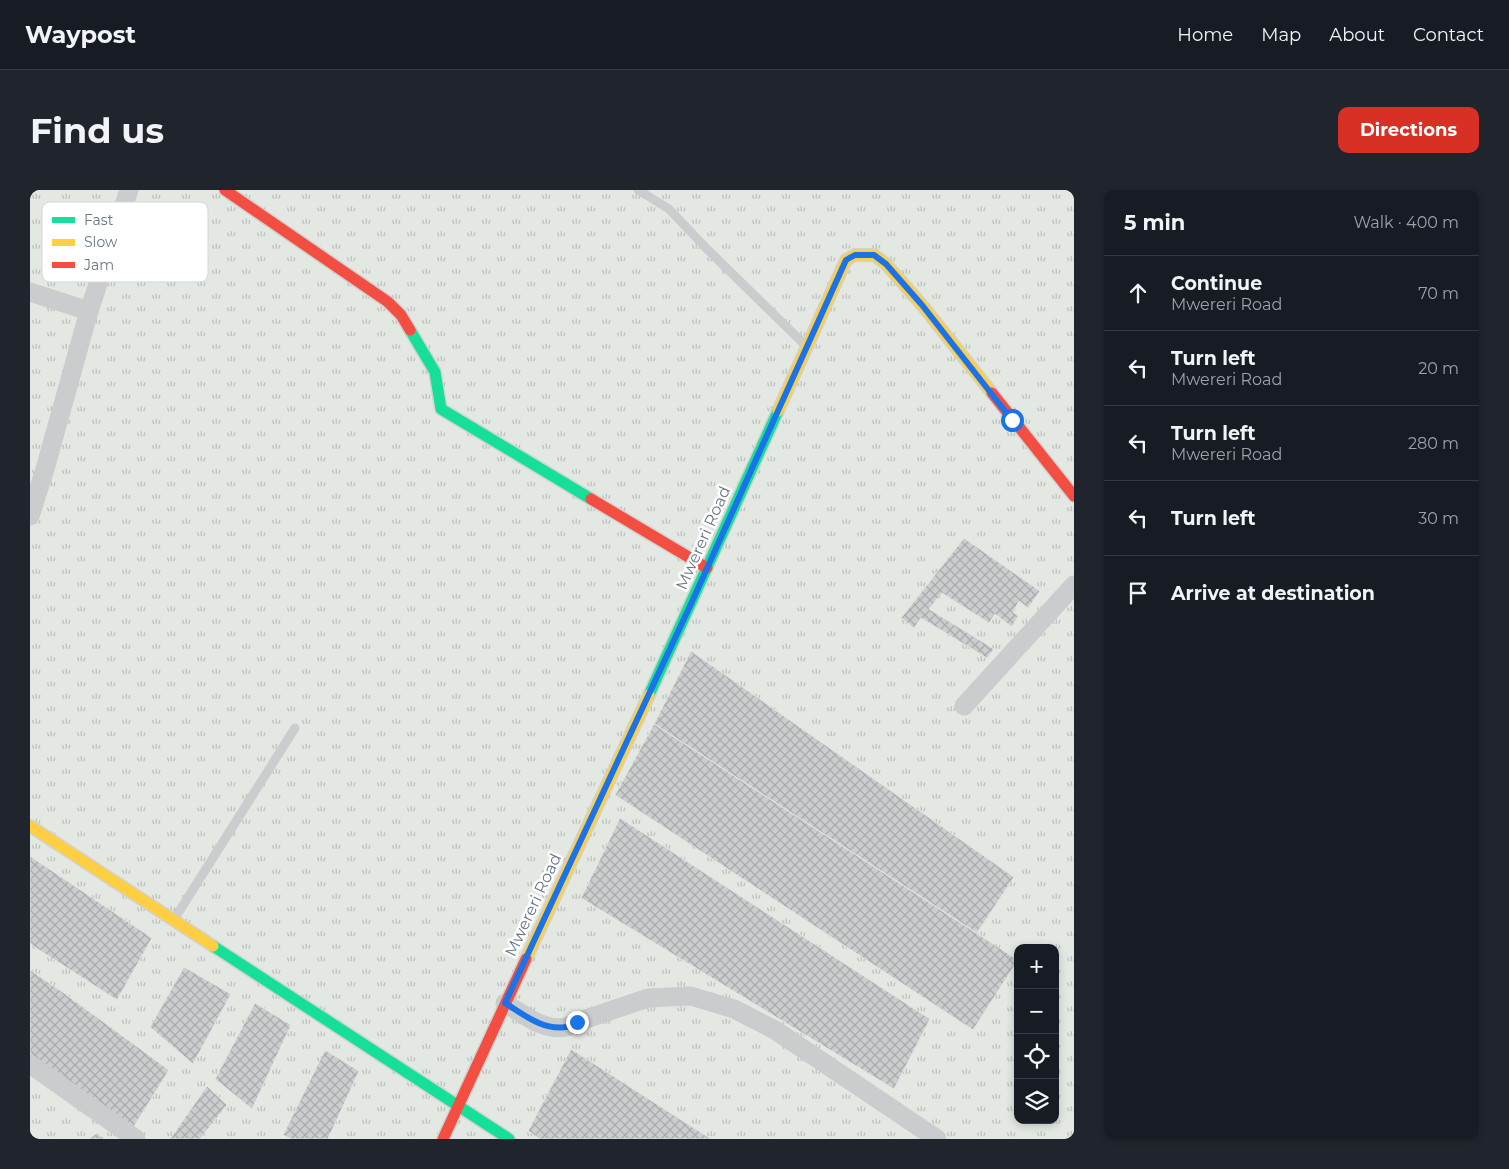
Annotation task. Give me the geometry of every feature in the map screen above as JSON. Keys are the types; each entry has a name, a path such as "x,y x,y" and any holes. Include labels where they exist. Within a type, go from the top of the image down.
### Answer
{"street":[{"path":"124,202 128,190"},
{"path":"225,190 388,302 401,316 435,372 442,409 707,568"},
{"name":"Mwereri Road","path":"443,1139 707,568 846,260 855,255 874,255 886,264 922,305 1074,496"},
{"path":"30,516 38,470 98,282"},
{"path":"30,292 89,311"},
{"path":"964,706 1074,585"},
{"path":"30,826 509,1139"},
{"path":"505,1003 534,1021 552,1027 566,1027 648,998 691,996 734,1009 775,1030 937,1139"},
{"path":"30,1064 136,1139"}],"lane":[{"path":"638,190 669,209 807,347"},
{"path":"174,920 295,728"}],"green space":[{"path":"30,190 1074,190 1074,1139 30,1139"}],"building":[{"path":"964,538 1040,591 1028,608 1019,601 1013,612 1018,616 1012,627 995,614 989,623 942,593 929,609 994,649 987,658 921,618 914,628 901,618"},
{"path":"691,651 1014,877 977,933 654,724"},
{"path":"654,724 1014,957 1014,966 973,1030 615,795"},
{"path":"620,818 930,1019 894,1089 581,898"},
{"path":"30,856 152,938 117,1000 30,944"},
{"path":"184,967 231,994 193,1064 150,1027"},
{"path":"30,970 169,1070 133,1128 30,1055"},
{"path":"255,1003 291,1025 252,1109 215,1079"},
{"path":"571,1049 711,1139 540,1139 528,1131"},
{"path":"325,1050 359,1071 328,1139 292,1139 283,1135"},
{"path":"207,1086 227,1105 200,1139 170,1139"},
{"path":"97,1133 105,1139 89,1139"}],"traffic: fast":[{"path":"410,330 435,372 441,409 591,499"},
{"path":"649,695 778,411"},
{"path":"213,946 509,1139"}],"traffic: slow":[{"path":"778,411 846,260 855,255 874,255 886,264 922,305 992,393"},
{"path":"526,959 649,695"},
{"path":"30,826 213,946"}],"traffic: jam":[{"path":"225,190 388,302 401,315 410,330"},
{"path":"992,393 1074,496"},
{"path":"591,499 707,568"},
{"path":"443,1139 526,959"}],"route":[{"path":"577,1022 566,1027 543,1025 505,1003 690,606 846,260 855,255 866,254 874,255 886,264 922,305 1012,420"}]}
